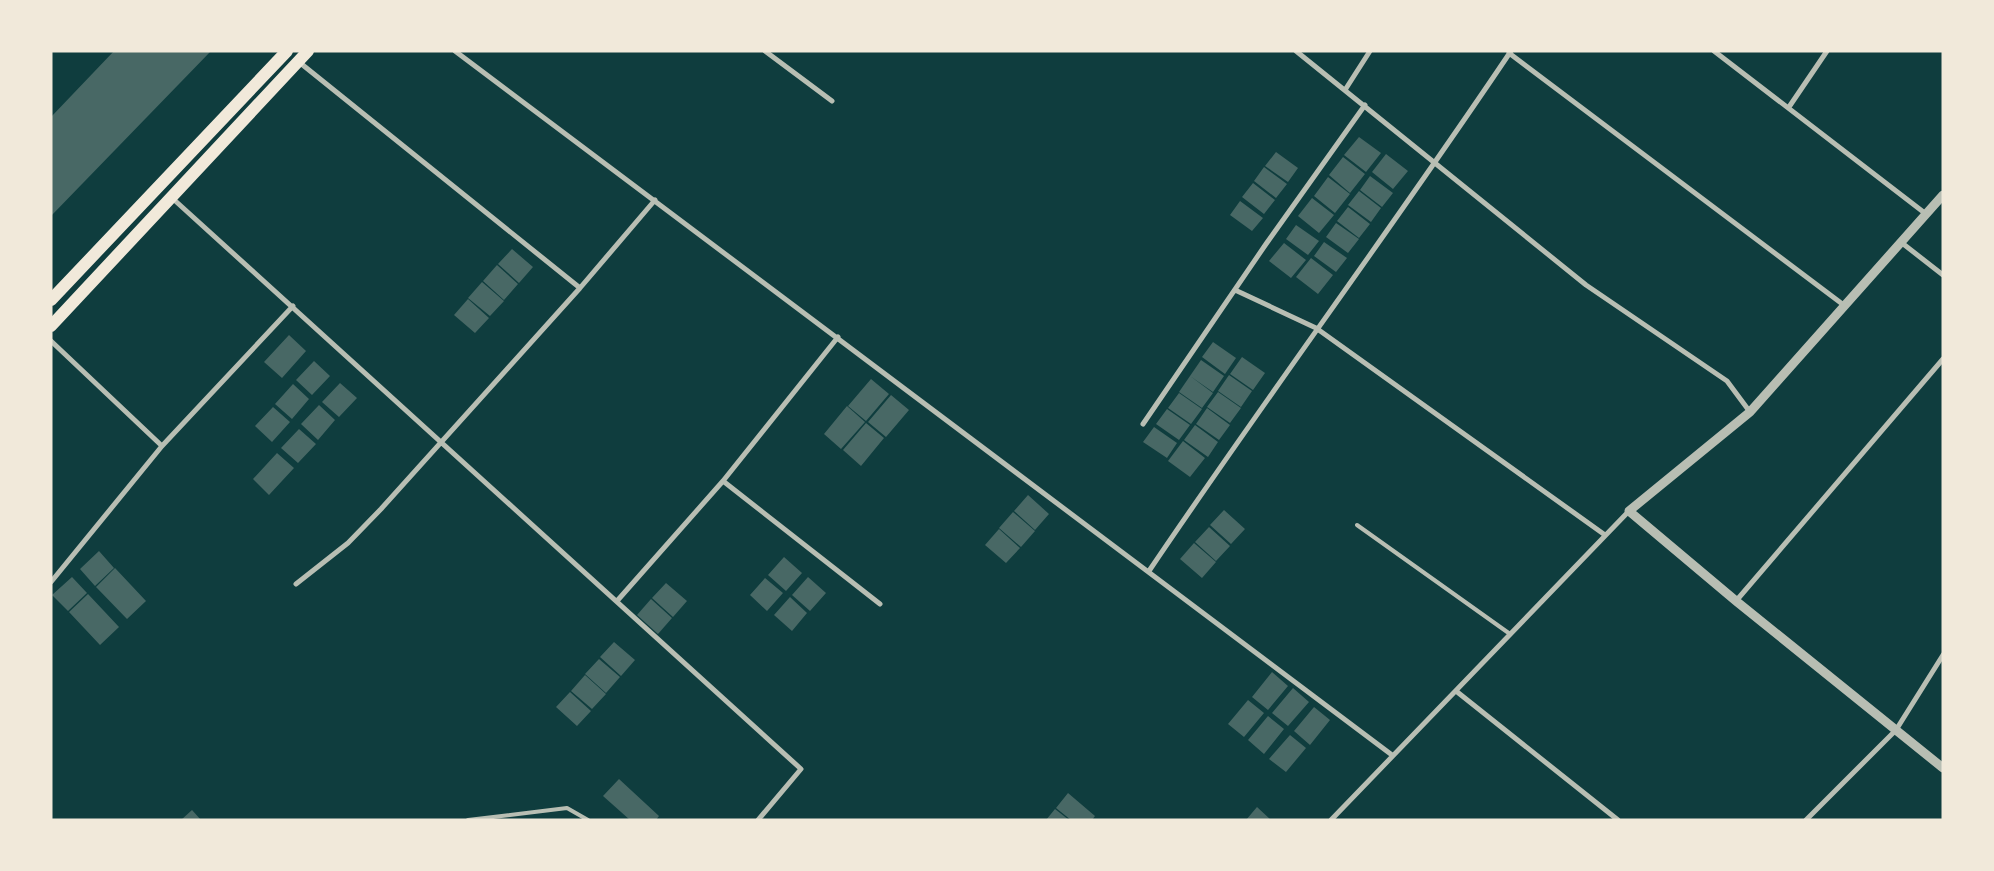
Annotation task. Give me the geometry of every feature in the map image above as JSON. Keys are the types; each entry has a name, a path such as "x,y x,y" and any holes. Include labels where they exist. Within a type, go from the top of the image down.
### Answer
{"main road":[{"path":"51,300 287,51"},
{"path":"51,326 308,51"}],"street":[{"path":"455,51 1392,755"},
{"path":"765,51 832,101"},
{"path":"1296,51 1366,105 1434,165 1586,285 1727,381 1750,412"},
{"path":"1346,90 1370,51"},
{"path":"1714,51 1926,214"},
{"path":"1788,107 1828,51"},
{"path":"1149,572 1316,328 1434,165 1510,52 1845,306"},
{"path":"298,62 580,288"},
{"path":"1143,424 1366,105"},
{"path":"1335,819 1392,755 1629,511 1750,412 1902,243 1943,194"},
{"path":"171,197 801,769 758,820"},
{"path":"296,584 348,543 442,442 580,288 655,200"},
{"path":"1902,243 1943,275"},
{"path":"1235,290 1316,328 1605,535"},
{"path":"51,582 162,446 293,306"},
{"path":"617,601 723,481 838,337"},
{"path":"51,341 162,446"},
{"path":"1736,601 1943,359"},
{"path":"723,481 880,604"},
{"path":"1629,511 1736,601 1943,768"},
{"path":"1806,820 1896,730 1943,655"},
{"path":"1456,691 1618,820"}],"lane":[{"path":"1357,525 1510,634"},
{"path":"468,820 567,808 588,820"}],"building":[{"path":"114,51 211,51 51,216 51,117"},
{"path":"1359,137 1381,153 1366,172 1344,155"},
{"path":"1276,152 1298,168 1288,182 1265,166"},
{"path":"1386,154 1408,171 1393,189 1372,172"},
{"path":"1343,157 1365,174 1350,193 1329,175"},
{"path":"1264,167 1287,184 1276,198 1254,181"},
{"path":"1370,176 1393,193 1382,207 1360,190"},
{"path":"1328,177 1350,194 1335,213 1314,196"},
{"path":"1253,183 1275,200 1264,214 1242,197"},
{"path":"1359,191 1381,208 1371,222 1348,205"},
{"path":"1312,198 1334,215 1319,233 1298,216"},
{"path":"1240,201 1263,218 1252,231 1230,215"},
{"path":"1348,207 1370,224 1359,238 1337,221"},
{"path":"1336,223 1359,239 1348,253 1326,237"},
{"path":"1296,225 1319,241 1308,255 1286,239"},
{"path":"1324,242 1347,258 1336,272 1314,256"},
{"path":"1284,243 1306,260 1291,278 1269,261"},
{"path":"512,249 533,267 519,283 498,264"},
{"path":"1311,258 1333,275 1318,294 1296,277"},
{"path":"497,265 518,284 504,300 483,281"},
{"path":"482,282 504,301 490,316 468,298"},
{"path":"468,299 489,318 475,333 454,315"},
{"path":"289,335 306,351 282,378 264,362"},
{"path":"1213,342 1236,358 1225,374 1202,357"},
{"path":"1242,357 1265,373 1253,390 1230,374"},
{"path":"1201,360 1224,376 1213,392 1190,376"},
{"path":"314,361 330,376 312,395 296,380"},
{"path":"1229,375 1252,391 1241,407 1218,391"},
{"path":"1190,376 1213,393 1202,408 1179,392"},
{"path":"871,379 889,394 866,421 848,406"},
{"path":"340,383 357,398 339,417 322,402"},
{"path":"293,384 309,399 292,419 275,404"},
{"path":"1218,392 1241,408 1230,423 1207,407"},
{"path":"1179,393 1202,409 1191,424 1168,408"},
{"path":"891,395 909,410 886,437 868,422"},
{"path":"319,405 335,420 318,440 301,424"},
{"path":"847,406 865,422 841,449 824,434"},
{"path":"273,407 290,422 272,442 255,426"},
{"path":"1207,408 1230,425 1219,440 1196,424"},
{"path":"1167,409 1190,425 1179,440 1156,424"},
{"path":"866,423 884,438 861,466 843,450"},
{"path":"1195,425 1218,442 1208,457 1184,440"},
{"path":"1154,427 1177,443 1167,458 1143,442"},
{"path":"299,429 316,444 298,463 281,448"},
{"path":"1183,441 1205,458 1190,477 1168,461"},
{"path":"277,453 294,468 269,495 253,479"},
{"path":"1028,495 1049,514 1035,530 1014,511"},
{"path":"1224,510 1245,529 1231,544 1210,525"},
{"path":"1013,512 1035,531 1021,547 999,528"},
{"path":"1209,527 1230,546 1216,561 1195,542"},
{"path":"999,529 1020,548 1006,563 985,545"},
{"path":"1194,543 1216,562 1202,578 1180,559"},
{"path":"99,551 114,568 95,586 80,569"},
{"path":"784,557 802,573 786,591 768,575"},
{"path":"115,568 146,601 127,619 96,587"},
{"path":"72,577 87,593 68,611 52,595"},
{"path":"808,577 826,593 810,611 792,595"},
{"path":"765,578 783,593 767,611 750,595"},
{"path":"666,583 687,601 673,617 652,598"},
{"path":"88,594 119,627 100,645 69,612"},
{"path":"790,597 807,613 792,631 774,615"},
{"path":"651,599 672,618 658,634 637,615"},
{"path":"614,642 635,660 621,676 600,657"},
{"path":"599,659 620,677 606,693 585,674"},
{"path":"1272,672 1288,686 1268,710 1252,697"},
{"path":"585,675 606,694 592,709 571,691"},
{"path":"1293,688 1309,702 1288,726 1272,713"},
{"path":"570,692 591,711 577,726 556,707"},
{"path":"1248,700 1264,713 1244,737 1228,724"},
{"path":"1314,707 1330,720 1310,745 1294,731"},
{"path":"1268,716 1284,729 1264,754 1248,740"},
{"path":"1290,735 1306,748 1286,772 1269,759"},
{"path":"619,779 659,816 656,820 630,820 603,796"},
{"path":"1068,793 1095,816 1092,820 1071,820 1056,808"},
{"path":"1257,807 1271,820 1246,820"},
{"path":"1055,809 1069,820 1046,820"},
{"path":"192,810 201,820 181,820"}]}
